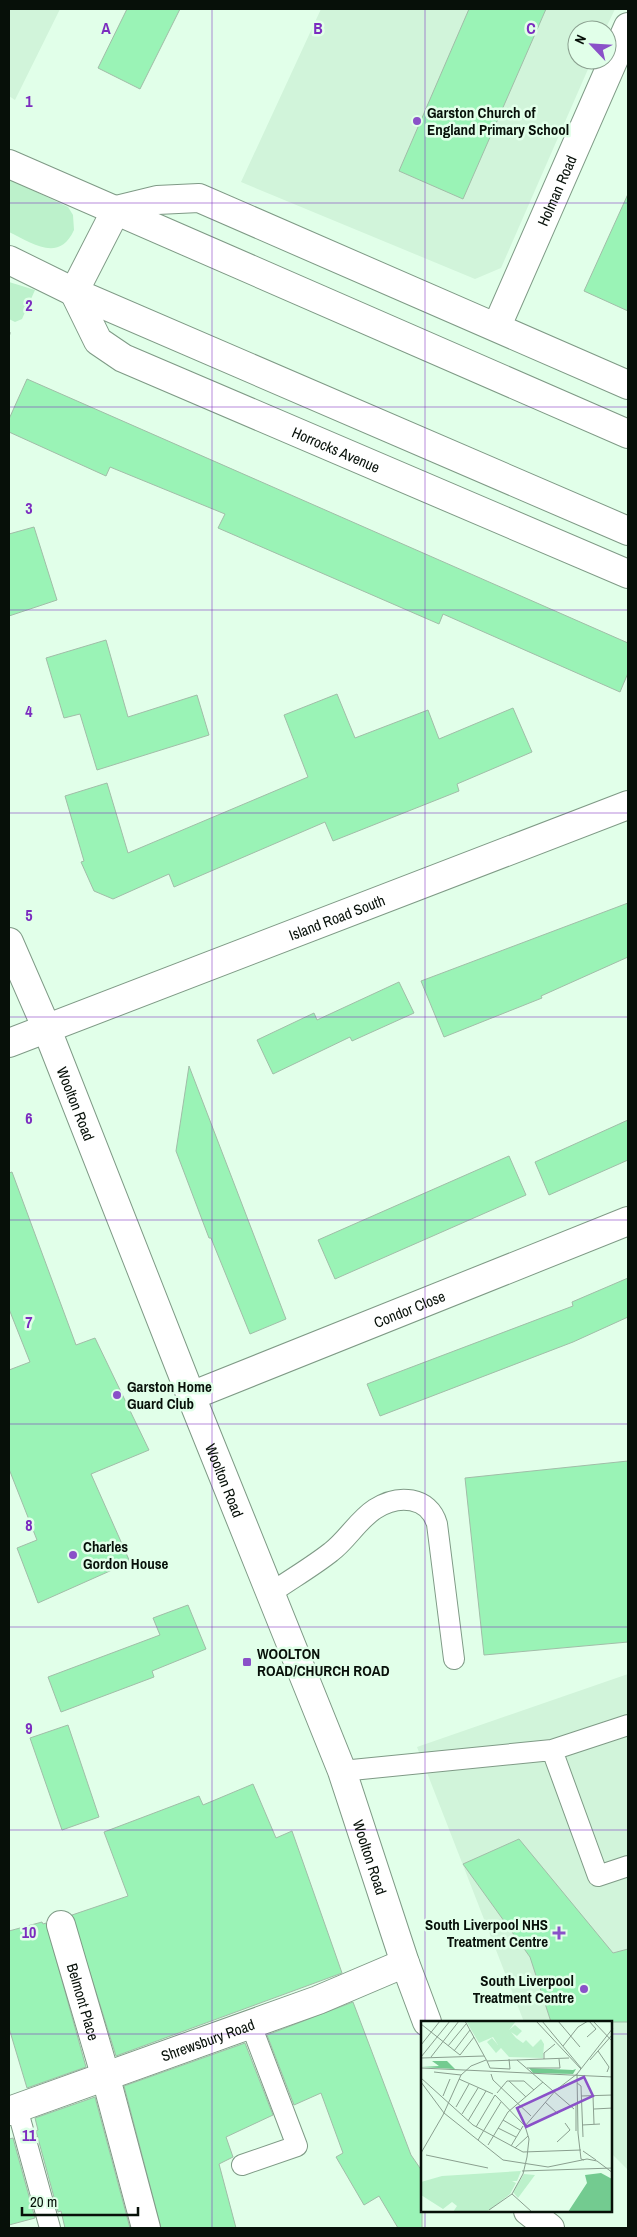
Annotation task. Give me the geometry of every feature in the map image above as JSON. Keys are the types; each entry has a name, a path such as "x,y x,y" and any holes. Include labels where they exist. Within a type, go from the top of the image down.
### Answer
{"street":[{"name":"Holman Road","path":"497,326 628,27"},
{"path":"9,164 628,434"},
{"path":"74,292 116,210 157,200 200,198 497,326 628,385"},
{"path":"9,260 74,292 628,531"},
{"name":"Horrocks Avenue","path":"74,292 98,341 123,358 628,574"},
{"name":"Island Road South","path":"9,1043 46,1027 628,805"},
{"name":"Woolton Road","path":"9,942 46,1027 191,1396 342,1771 405,1963 427,2021"},
{"name":"Condor Close","path":"191,1396 628,1221"},
{"name":"Belmont Place","path":"61,1925 106,2078 146,2228"},
{"name":"Shrewsbury Road","path":"13,2110 318,2000 405,1963"},
{"path":"529,2212 550,2228"}],"lane":[{"path":"271,1593 333,1551 374,1509 402,1501 420,1502 434,1513 438,1524 454,1659"},
{"path":"342,1771 552,1750 628,1725"},
{"path":"552,1750 598,1876 628,1866"},
{"path":"242,2165 297,2146 251,2025"},
{"path":"13,2110 50,2228"}],"path":[{"path":"9,332 9,337"}],"shaded area":[{"path":"9,9 60,9 15,100 9,96"},
{"name":"Garston Church of England Primary School","path":"321,9 615,9 610,20 567,20 567,70 588,70 501,268 475,279 241,182"},
{"path":"9,179 68,207 73,215 74,230 68,240 61,246 44,248 9,232"},
{"path":"9,282 35,290 22,319 15,322 9,319"},
{"name":"South Liverpool NHS Treatment Centre","path":"628,1674 628,2170 612,2154 612,2021 524,2021 417,1747"}],"building":[{"path":"127,9 180,9 140,89 98,68"},
{"path":"469,9 546,9 463,199 399,171"},
{"path":"628,194 628,311 584,291"},
{"path":"27,379 628,643 628,673 620,692 443,614 439,624 218,528 225,514 110,467 106,476 9,432 9,419"},
{"path":"34,527 57,600 9,616 9,534"},
{"path":"106,640 128,717 197,695 209,735 97,770 80,714 64,718 46,658"},
{"path":"337,694 355,738 428,710 439,739 513,708 532,752 457,784 459,791 333,841 325,822 174,887 169,874 113,899 94,891 81,862 84,861 65,796 107,783 128,853 308,777 284,715"},
{"path":"628,903 628,957 541,996 542,998 444,1037 421,981"},
{"path":"399,982 414,1013 352,1041 350,1037 273,1074 257,1040 314,1013 317,1020"},
{"path":"189,1066 286,1319 250,1334 211,1238 209,1238 176,1151"},
{"path":"628,1120 628,1160 549,1195 535,1162"},
{"path":"509,1156 526,1195 335,1279 318,1240"},
{"path":"12,1172 76,1345 95,1338 149,1450 91,1474 130,1562 38,1603 17,1548 37,1540 9,1469 9,1370 30,1362 9,1309 9,1173"},
{"path":"628,1278 628,1317 573,1342 380,1416 367,1384 573,1306 572,1302"},
{"path":"628,1461 628,1642 484,1655 465,1478"},
{"path":"188,1605 206,1649 152,1671 154,1677 61,1712 48,1677 160,1635 153,1618"},
{"path":"68,1725 99,1817 62,1830 30,1738"},
{"path":"253,1784 276,1838 292,1831 342,1973 116,2056 72,1915 128,1896 104,1832 199,1796 203,1805"},
{"name":"South Liverpool Treatment Centre","path":"519,1839 613,1953 628,1949 628,2022 551,2021 530,1957 463,1864"},
{"path":"42,1922 43,1924 46,1923 86,2067 27,2088 9,2028 9,1931"},
{"path":"353,2002 411,2155 421,2170 422,2228 398,2228 379,2196 364,2205 336,2157 343,2153 321,2093 294,2105 267,2035"},
{"path":"245,2043 273,2115 226,2137 233,2157 219,2164 236,2228 161,2228 124,2086"},
{"path":"95,2097 130,2228 65,2228 61,2211 58,2212 36,2131 38,2130 35,2118"},
{"path":"13,2138 35,2218 9,2225 9,2139"}],"place":[{"name":"Garston Church of England Primary School","path":"417,121"},
{"name":"Garston Home Guard Club","path":"117,1395"},
{"name":"Charles Gordon House","path":"73,1555"},
{"name":"WOOLTON ROAD/CHURCH ROAD","path":"247,1662"},
{"name":"South Liverpool NHS Treatment Centre","path":"559,1933"},
{"name":"South Liverpool Treatment Centre","path":"584,1989"}]}
